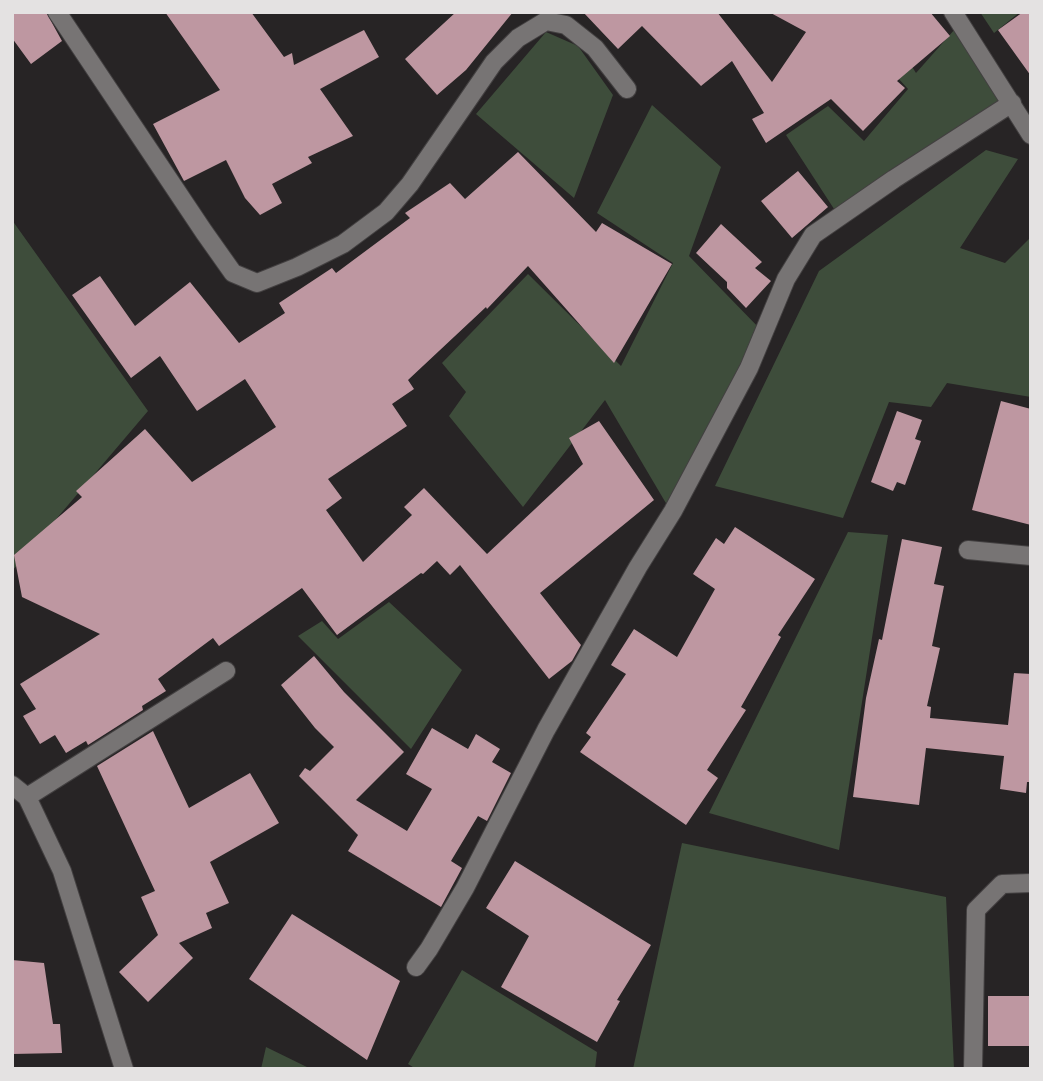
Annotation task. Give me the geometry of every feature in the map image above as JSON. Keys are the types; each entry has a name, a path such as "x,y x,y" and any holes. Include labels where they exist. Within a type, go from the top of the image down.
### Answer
{"street":[{"path":"57,12 233,273 257,283 343,244 386,212 410,184 494,62 518,38 546,21 566,25 595,48 627,89"},
{"path":"953,12 1031,135"},
{"path":"416,967 465,888 546,730 673,510 749,368 786,279 813,235 1012,103"},
{"path":"968,550 1031,556"},
{"path":"27,797 226,671"},
{"path":"12,785 27,797 62,871 124,1069"},
{"path":"973,1069 976,910 1002,884 1031,883"}],"green space":[{"path":"980,12 1020,12 994,33"},
{"path":"887,27 916,73 955,29 1001,100 836,212 786,135 828,106 864,141 908,89 868,45"},
{"path":"546,32 578,46 613,95 574,198 476,114"},
{"path":"652,105 721,167 689,256 763,332 670,510 605,400 523,507 449,416 466,392 442,363 528,274 621,366 673,263 597,213"},
{"path":"986,150 1018,159 960,248 1005,263 1031,237 1031,397 947,383 931,407 889,402 843,518 715,486 819,271"},
{"path":"12,220 148,411 12,571"},
{"path":"848,532 888,535 839,850 709,813"},
{"path":"389,602 462,670 411,749 298,636 322,621 338,639"},
{"path":"682,843 946,897 954,1069 633,1069"},
{"path":"462,970 597,1052 595,1069 416,1069 408,1064"},
{"path":"266,1047 311,1069 261,1069"}],"building":[{"path":"12,12 46,12 62,41 31,64 12,38"},
{"path":"165,12 251,12 284,57 292,53 294,65 364,30 379,57 320,89 353,136 308,157 312,163 272,184 282,203 260,215 245,198 226,160 184,181 153,124 220,90"},
{"path":"456,12 513,12 466,70 437,95 405,59"},
{"path":"583,12 717,12 772,82 806,32 769,12 930,12 950,36 897,81 905,88 863,131 831,99 766,143 752,119 764,113 732,61 701,86 642,26 618,49"},
{"path":"1023,12 1031,12 1031,76 998,30"},
{"path":"518,152 596,232 602,223 672,264 614,363 528,266 487,309 486,307 408,380 414,389 392,404 407,426 328,479 342,498 326,510 363,562 412,515 404,507 424,488 487,554 583,464 569,438 599,421 654,500 540,593 581,645 572,661 549,679 460,565 450,575 437,561 423,574 337,635 302,588 219,646 213,638 158,679 166,691 142,706 143,710 88,745 86,741 66,753 55,735 40,744 23,716 36,709 20,684 100,634 22,597 14,555 82,497 76,491 145,429 192,482 276,427 245,379 197,411 160,356 131,378 72,295 100,276 135,326 190,282 239,343 285,313 279,303 332,268 336,273 410,218 405,213 450,183 465,199"},
{"path":"798,171 828,207 792,238 761,201"},
{"path":"721,224 762,262 755,268 771,281 746,308 727,288 727,282 696,253"},
{"path":"1001,401 1031,409 1031,525 972,510"},
{"path":"897,411 922,420 915,439 921,441 905,485 897,482 893,491 871,482"},
{"path":"735,527 815,579 778,635 781,637 741,707 746,710 707,770 718,778 686,825 580,752 591,737 586,733 626,674 611,665 634,629 677,657 715,589 693,574 716,538 724,544"},
{"path":"902,539 942,547 934,584 944,586 932,646 940,648 927,706 931,707 930,718 1008,725 1014,673 1031,674 1031,782 1027,782 1026,793 1000,789 1004,756 926,748 919,805 853,797 866,698 879,639 882,640"},
{"path":"314,656 344,692 404,752 356,800 407,831 432,789 406,774 432,728 468,749 476,734 500,749 492,762 511,773 487,821 478,816 451,861 462,868 441,907 348,851 358,835 299,776 305,768 310,771 334,747 281,685"},
{"path":"153,731 189,808 250,773 279,823 210,862 229,903 206,913 212,928 179,943 193,958 148,1002 119,972 158,935 141,897 155,891 97,766"},
{"path":"515,861 651,945 617,1000 620,1001 597,1042 501,987 529,936 486,908"},
{"path":"292,914 400,981 367,1060 249,979"},
{"path":"12,960 44,963 53,1024 60,1024 62,1053 12,1054"},
{"path":"988,996 1031,996 1031,1046 988,1046"}]}
